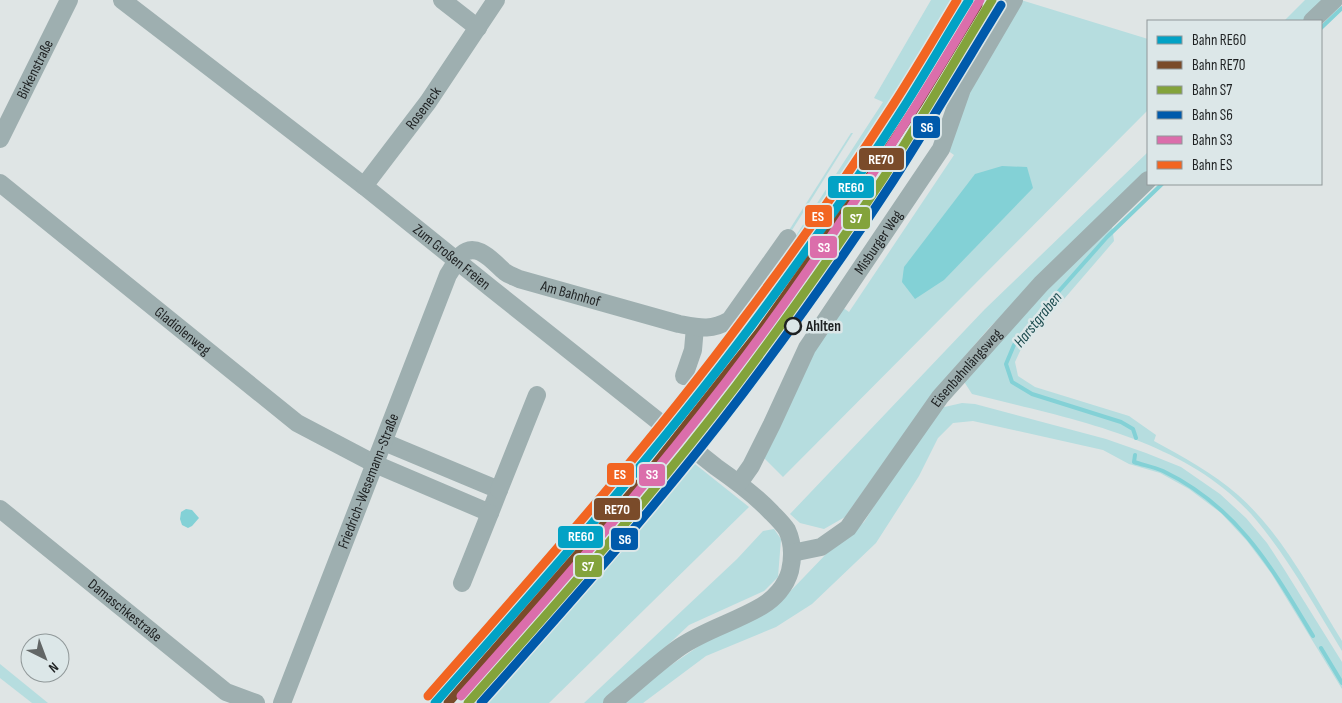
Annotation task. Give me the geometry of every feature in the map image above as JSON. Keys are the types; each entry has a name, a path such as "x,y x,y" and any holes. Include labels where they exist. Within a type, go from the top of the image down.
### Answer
{"street":[{"name":"Birkenstraße","path":"0,139 69,0"},
{"name":"Zum Großen Freien","path":"122,0 364,186 739,483 757,498 786,529 792,553"},
{"path":"442,0 478,28"},
{"name":"Roseneck","path":"364,186 428,102 496,0"},
{"name":"Misburger Weg","path":"739,483 751,466 807,348 941,149 962,89 1014,0"},
{"path":"1313,20 1334,0"},
{"name":"Eisenbahnlängsweg","path":"792,553 821,547 848,528 940,397 1040,284 1147,181"},
{"name":"Gladiolenweg","path":"0,183 297,423 375,464 490,513"},
{"name":"Am Bahnhof","path":"457,260 462,254 470,251 483,253 493,259 505,272 519,279 695,327 717,328 730,320 788,238"},
{"name":"Friedrich-Wesemann-Straße","path":"282,703 448,275 457,260"},
{"path":"684,376 693,350 695,327"},
{"path":"462,583 537,395"},
{"path":"384,442 499,490"},
{"name":"Damaschkestraße","path":"0,509 226,692 256,703"},
{"path":"612,703 680,647 710,630 762,606 772,598 788,578 792,553"}],"shaded area":[{"path":"931,0 958,0 922,68 803,239 795,237 883,102 874,98"},
{"path":"1021,0 1147,39 1147,111 783,477 764,458 810,356 842,307 849,312 954,155 947,150 969,88"},
{"path":"1305,0 1326,0 1305,20 1285,20"},
{"path":"851,133 853,133 789,235 786,235"},
{"path":"1147,153 1147,173 989,328 932,394 845,517 824,529 800,523 790,514 985,309"},
{"path":"1112,226 1114,241 1021,349 1015,362 1018,376 1035,387 1129,416 1156,435 1154,441 1208,472 1238,495 1269,528 1295,564 1342,641 1342,651 1269,536 1229,493 1198,470 1163,451 1126,436 1049,413 972,394 963,380 1050,281"},
{"path":"962,403 975,404 1106,439 1146,453 1181,467 1220,494 1246,518 1267,543 1284,569 1342,662 1342,689 1271,573 1247,541 1221,513 1189,489 1160,473 1129,464 1103,450 973,421 953,423 938,438 919,476 876,543 812,604 776,627 706,656 643,703 624,703 655,676 718,633 780,602 829,551 864,522 912,446 940,408"},
{"path":"695,464 749,507 549,703 481,703"},
{"path":"774,529 781,539 778,577 764,591 689,625 606,703 584,703 737,559 763,531"},
{"path":"0,664 20,680 20,683 23,683 48,703 32,703 0,678"}],"water":[{"path":"1002,166 1027,167 1033,188 944,280 915,299 902,282 904,267 975,174"},
{"path":"186,509 192,510 199,518 188,528 182,525 180,519 181,512"}],"waterway":[{"name":"Harstgraben","path":"1322,27 1342,8"},
{"name":"Harstgraben","path":"1136,438 1133,429 1121,422 1032,394 1012,382 1006,364 1014,345 1044,308 1107,237 1161,185"},
{"name":"Harstgraben","path":"1135,455 1134,462 1163,471 1189,486 1212,502 1233,521 1267,563 1313,636"},
{"name":"Harstgraben","path":"1321,648 1342,683"}],"rail line":[{"name":"ES","path":"428,696 590,510 707,367 783,266 839,186 901,92 957,0"},
{"name":"RE60","path":"435,703 637,470 752,325 866,165 911,96 969,0"},
{"name":"S3","path":"461,696 563,581 629,502 694,423 761,336 859,195 921,98 980,0"},
{"name":"S7","path":"468,703 639,507 736,386 812,283 884,177 992,0"},
{"name":"RE70","path":"448,703 645,477 760,331 874,170 919,102 978,5"},
{"name":"S6","path":"481,703 582,589 681,472 802,314 893,181 1001,5"}],"place":[{"name":"Ahlten","path":"793,326"}]}
